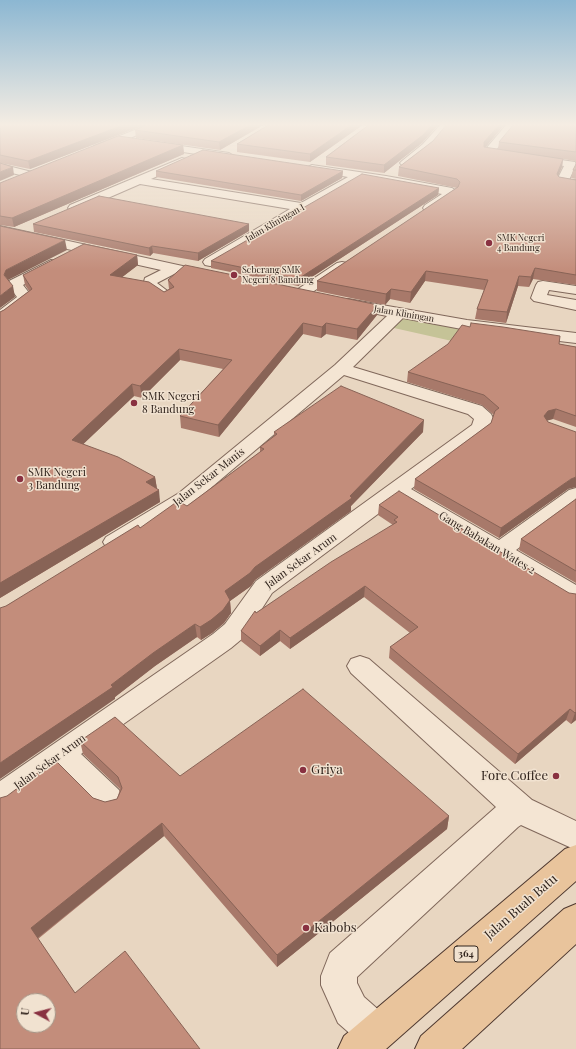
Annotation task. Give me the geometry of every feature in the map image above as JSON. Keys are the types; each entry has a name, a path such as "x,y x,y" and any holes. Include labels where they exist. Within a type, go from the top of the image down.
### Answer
{"main road":[{"name":"Jalan Buah Batu","path":"367,1041 576,860"},
{"path":"434,1049 576,921"}],"street":[{"path":"13,182 35,174 30,173"},
{"path":"64,212 155,173"},
{"path":"345,173 386,179 452,192 420,214"},
{"path":"386,179 394,173"},
{"path":"567,173 562,182 576,184"},
{"name":"Jalan Kliningan I","path":"191,271 209,263 265,228 358,175"},
{"path":"139,180 303,207"},
{"path":"98,197 121,202"},
{"path":"5,232 37,224"},
{"path":"250,225 265,228"},
{"path":"5,232 221,278"},
{"path":"0,317 25,298 14,284 82,249"},
{"path":"322,298 293,292 355,257"},
{"path":"166,296 150,285 150,281 175,268"},
{"path":"576,290 544,285 539,298 576,305"},
{"name":"Jalan Kliningan","path":"338,302 398,314 467,325 576,338"},
{"name":"Jalan Sekar Manis","path":"100,551 186,498 341,369 398,314"},
{"name":"Jalan Sekar Arum","path":"0,798 61,753 222,641 234,631 264,587 481,428 484,418 475,410 341,369"},
{"name":"Gang Babakan Wates 2","path":"398,490 576,596"},
{"path":"500,550 576,495"},
{"path":"360,666 521,810 576,836"},
{"path":"61,753 108,800"},
{"path":"367,1041 339,985 339,976 343,966 507,816 521,810"}],"shaded area":[{"path":"399,315 463,326 452,341 394,328 350,370 345,369"}],"building":[{"path":"25,173 118,173 12,218 0,216 0,183"},
{"path":"168,173 340,173 301,195"},
{"name":"SMK Negeri 4 Bandung","path":"428,173 557,173 559,177 576,180 576,275 535,268 531,277 519,276 507,312 477,309 488,280 426,271 411,292 391,289 386,294 317,281 458,187 460,182 457,179"},
{"path":"362,174 439,188 298,279 211,261"},
{"path":"99,196 249,224 198,253 152,246 149,248 33,224"},
{"path":"0,226 65,240 6,270 4,275 13,286 0,296"},
{"path":"84,244 137,255 110,275 149,282 164,292 174,287 168,280 185,265 378,305 357,329 326,323 322,327 303,323 218,425 180,416 232,360 179,349 140,386 132,384 72,440 118,457 155,477 146,482 159,490 0,583 0,312 32,289 23,275"},
{"path":"471,323 560,336 559,344 576,347 576,416 556,409 548,411 544,416 548,422 576,432 576,477 501,528 415,479 491,423 495,411 499,408 484,395 408,372 448,344 462,325 470,327"},
{"path":"341,386 424,420 350,496 352,498 255,567 250,573 225,591 230,600 223,610 211,620 200,627 195,624 153,653 111,685 113,687 0,763 0,608 6,606 138,525 140,528 178,501 187,506 264,449 260,447 277,434 274,432"},
{"path":"399,491 569,593 576,594 576,712 575,713 570,709 518,754 390,647 418,627 365,586 290,638 280,630 260,646 241,631 255,611 256,613 331,562 397,522 394,520 398,517 379,505"},
{"path":"576,499 576,571 521,539"},
{"path":"303,689 449,816 277,955 162,823 31,928 75,993 125,951 200,1049 0,1049 0,798 7,796 55,760 93,798 105,802 117,799 122,788 118,777 80,741 115,717 180,776"}],"place":[{"name":"SMK Negeri 4 Bandung","path":"489,243"},
{"name":"Seberang SMK Negeri 8 Bandung","path":"234,275"},
{"name":"SMK Negeri 8 Bandung","path":"134,403"},
{"name":"SMK Negeri 3 Bandung","path":"20,479"},
{"name":"Griya","path":"303,770"},
{"name":"Fore Coffee","path":"556,776"},
{"name":"Kabobs","path":"306,928"}]}
